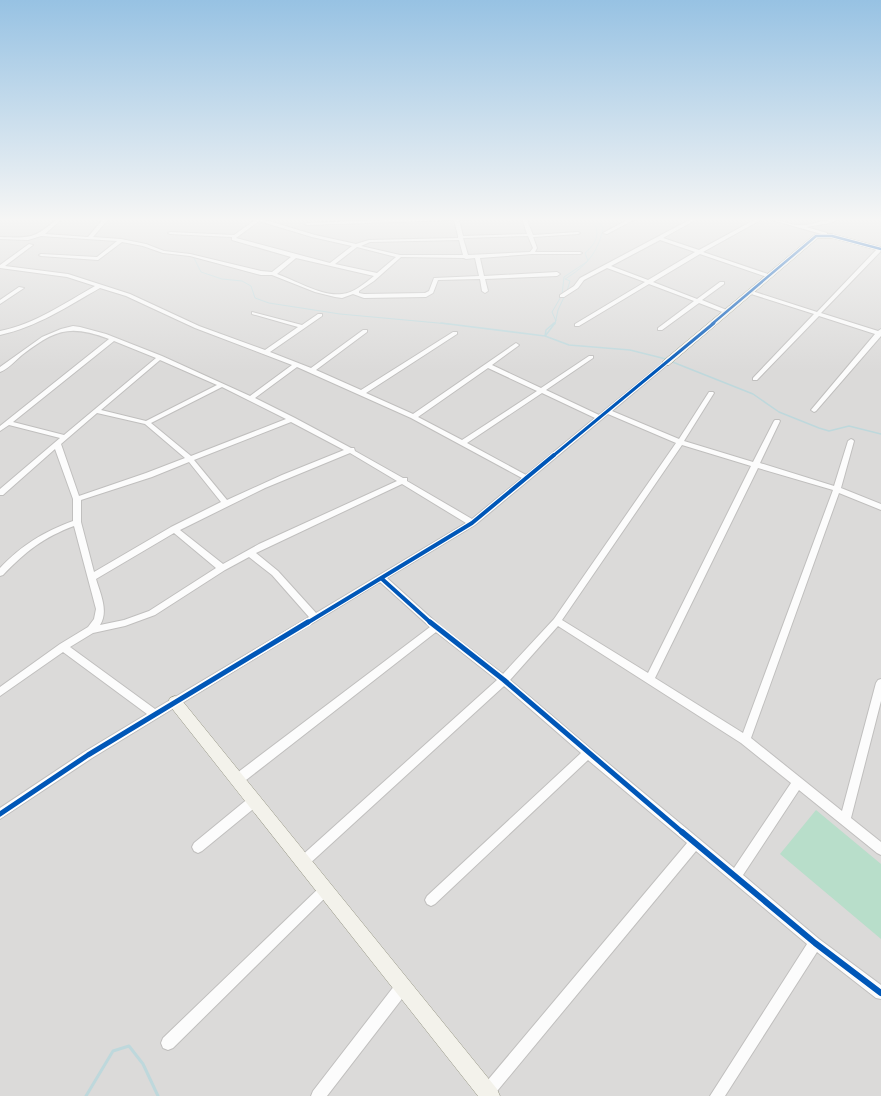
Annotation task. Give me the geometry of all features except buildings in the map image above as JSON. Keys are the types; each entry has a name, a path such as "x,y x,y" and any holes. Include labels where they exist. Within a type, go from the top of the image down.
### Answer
{"street":[{"path":"16,269 68,276 128,295 197,327 312,370 412,417 527,478"},
{"path":"246,269 273,274 334,296 345,296 357,290 384,269"},
{"path":"273,274 279,269"},
{"path":"352,269 377,275"},
{"path":"480,269 485,291"},
{"path":"562,296 576,287 580,280 601,269"},
{"path":"615,269 727,312"},
{"path":"577,325 670,269"},
{"path":"749,269 769,276"},
{"path":"0,814 51,779 175,702 472,522 527,478 777,269"},
{"path":"755,378 861,269"},
{"path":"357,290 356,294 364,296 426,295 431,292 436,279 557,274"},
{"path":"660,329 697,300 722,283"},
{"path":"0,333 16,329 31,322 100,286"},
{"path":"0,302 21,288"},
{"path":"750,292 880,333 814,410"},
{"path":"254,312 303,328"},
{"path":"266,352 320,315"},
{"path":"0,370 38,342 62,331 80,328 160,357 251,398 352,450 472,522"},
{"path":"312,370 365,331"},
{"path":"362,393 455,333"},
{"path":"0,429 113,339"},
{"path":"412,417 516,345"},
{"path":"0,494 57,444 64,436 160,357"},
{"path":"463,443 543,391 591,357"},
{"path":"251,398 297,364"},
{"path":"487,365 599,417"},
{"path":"147,423 222,385"},
{"path":"303,862 504,680 557,621 680,442 711,393"},
{"path":"96,411 147,423 189,458 226,503"},
{"path":"607,411 680,442 837,489 881,507"},
{"path":"77,499 150,475 189,458 293,419"},
{"path":"649,680 777,421"},
{"path":"8,423 64,436"},
{"path":"745,740 837,489 851,440"},
{"path":"57,444 77,499 77,522 100,609 98,620 91,630"},
{"path":"91,578 174,529 226,503 310,466 352,450"},
{"path":"0,692 63,646 91,630 125,623 152,613 222,568 250,553 404,480"},
{"path":"0,573 18,554 34,541 52,531 77,522"},
{"path":"174,529 222,568"},
{"path":"250,553 275,573 314,617"},
{"path":"381,578 436,627 504,680 588,753 815,943 881,993"},
{"path":"557,621 745,740 881,849"},
{"path":"237,780 436,627"},
{"path":"63,646 155,715"},
{"path":"844,819 881,683"},
{"path":"175,702 489,1094 695,843"},
{"path":"431,900 588,753"},
{"path":"735,876 798,782"},
{"path":"198,847 254,801"},
{"path":"168,1043 325,890"},
{"path":"718,1096 815,943"},
{"path":"318,1096 403,986"}],"shaded area":[{"path":"0,269 881,269 881,1096 0,1096"}],"green space":[{"path":"816,810 881,864 881,939 780,854"}],"waterway":[{"path":"200,269 201,272 222,279 242,281 251,286 255,298 269,303 340,314 449,324"},
{"path":"556,320 552,312 562,295 564,277 576,269"},
{"path":"567,291 570,281 565,279 579,269"},
{"path":"556,320 558,310 565,295"},
{"path":"441,323 449,324"},
{"path":"545,336 546,330 554,323"},
{"path":"546,335 555,323"},
{"path":"449,324 545,336"},
{"path":"545,336 569,345 630,350 666,359"},
{"path":"670,361 753,394 779,412 819,428 829,431 849,426 881,434"},
{"path":"86,1096 113,1051 129,1046 143,1064 158,1096"}],"cycle path":[{"path":"0,814 88,755 472,523 671,359 777,269"},
{"path":"381,578 436,627 504,680 588,753 815,943 881,993"}]}
